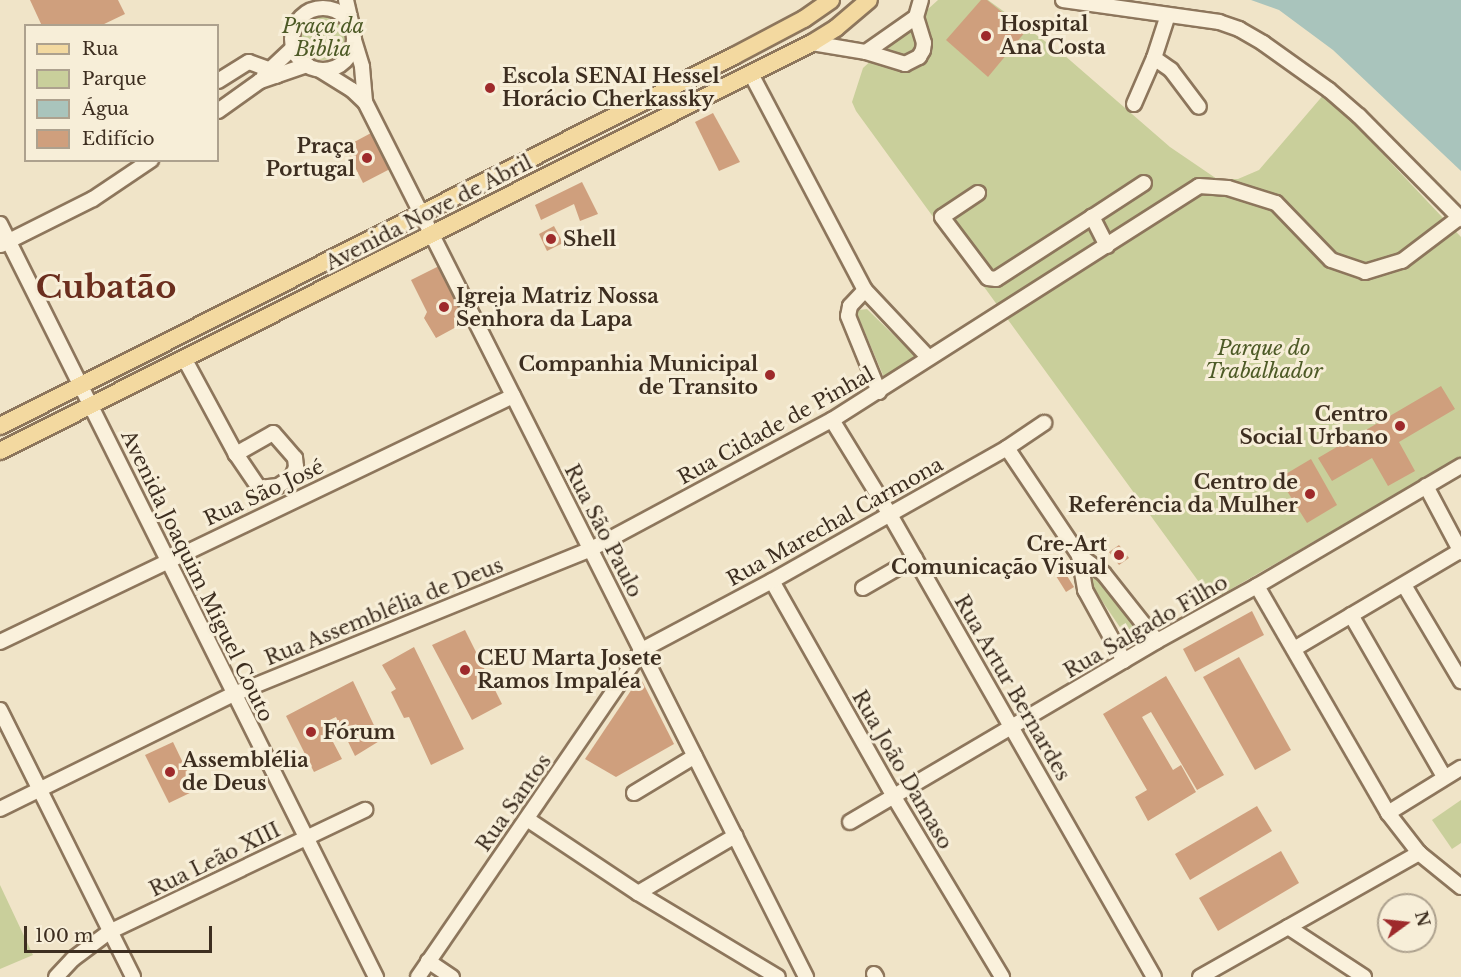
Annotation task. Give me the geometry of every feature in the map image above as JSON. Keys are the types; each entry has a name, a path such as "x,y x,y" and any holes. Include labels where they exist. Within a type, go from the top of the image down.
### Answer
{"main road":[{"name":"Avenida Nove de Abril","path":"0,426 759,43 804,19 831,0"},
{"name":"Avenida Nove de Abril","path":"0,451 812,43 836,28 868,0"},
{"path":"751,74 748,60 759,43"}],"street":[{"name":"Rua São Paulo","path":"346,0 362,68 365,102"},
{"path":"812,43 866,52 904,64 919,57 924,43 916,17 921,0"},
{"path":"1063,0 1219,22 1263,43 1329,90 1359,116 1460,218"},
{"path":"273,73 293,48 293,33 296,24 316,5 341,14 353,33 347,59 335,68 321,70 307,65 293,48"},
{"path":"1134,104 1154,58 1168,15"},
{"path":"866,52 916,17"},
{"path":"836,28 850,50"},
{"path":"1154,58 1171,70 1199,107"},
{"path":"219,80 249,62 273,73"},
{"path":"219,110 273,73 307,65"},
{"name":"Rua São Paulo","path":"321,70 352,90 365,102 806,977"},
{"path":"751,74 865,290 928,357"},
{"path":"4,243 93,199 145,163"},
{"path":"978,193 942,217 988,278 996,279 1144,183"},
{"name":"Rua Cidade de Pinhal","path":"591,549 832,420 879,392 928,357 1199,186 1207,184 1228,188 1276,203 1331,260 1365,272 1402,261 1460,218"},
{"path":"1092,217 1107,246"},
{"name":"Avenida Joaquim Miguel Couto","path":"0,224 4,243 80,385 376,977"},
{"path":"865,290 850,306 848,316 879,392"},
{"path":"184,358 236,454 259,488 278,486 292,477 296,467 295,458 273,433 236,454"},
{"name":"Rua São José","path":"0,642 513,396"},
{"name":"Rua Artur Bernardes","path":"832,420 889,513 1154,977"},
{"name":"Rua Marechal Carmona","path":"642,650 772,581 1007,448 1044,423"},
{"path":"1007,448 1078,555 1104,574 1157,640"},
{"name":"Rua Salgado Filho","path":"850,822 1157,640 1257,586 1461,466"},
{"path":"1294,649 1461,552 1426,486"},
{"name":"Rua Assemblélia de Deus","path":"0,809 234,694 591,549"},
{"path":"1078,555 1085,590 1124,661"},
{"path":"863,588 915,558"},
{"name":"Rua João Damaso","path":"772,581 894,797 1002,977"},
{"path":"1404,585 1461,681"},
{"path":"1257,586 1388,813 1419,853 1461,887"},
{"path":"1351,615 1444,777"},
{"name":"Rua Santos","path":"418,977 642,650"},
{"path":"0,710 133,977"},
{"path":"634,793 695,756"},
{"path":"1388,813 1461,768"},
{"name":"Rua Leão XIII","path":"56,977 73,959 109,932 366,810"},
{"path":"527,819 638,893 778,977"},
{"path":"638,893 735,836"},
{"path":"1200,977 1419,853"},
{"path":"1288,927 1364,977"},
{"path":"428,961 452,977"}],"green space":[{"name":"Parque do Trabalhador","path":"938,0 988,0 1064,55 1170,147 1217,179 1238,179 1259,170 1325,93 1461,237 1461,457 1212,600 856,111 852,102 863,68"},
{"name":"Praça da Biblia","path":"323,16 338,23 345,38 338,53 323,60 308,53 301,38 308,23"},
{"path":"867,309 918,359 886,382 857,314 859,310"},
{"path":"1093,570 1139,630 1135,637 1128,639 1085,576"},
{"path":"1461,800 1461,843 1452,849 1432,820"},
{"path":"0,885 33,955 0,969"}],"water":[{"path":"1251,0 1461,0 1461,171 1333,50 1279,10"}],"building":[{"path":"30,0 118,0 125,14 104,24 41,24"},
{"name":"Hospital Ana Costa","path":"981,0 987,0 1026,31 988,77 946,40"},
{"path":"713,113 740,162 719,171 695,122"},
{"name":"Praça Portugal","path":"371,133 390,169 363,183 345,147"},
{"name":"Shell","path":"582,182 598,214 580,221 574,204 541,220 535,205"},
{"name":"Shell","path":"554,226 563,243 547,251 539,234"},
{"name":"Igreja Matriz Nossa Senhora da Lapa","path":"439,266 457,301 461,302 471,319 436,338 424,318 427,312 411,280"},
{"name":"Centro Social Urbano","path":"1441,386 1455,409 1399,442 1415,471 1388,486 1372,458 1332,481 1318,458"},
{"name":"Centro de Referência da Mulher","path":"1311,459 1337,505 1307,523 1279,478"},
{"name":"Cre-Art Comunicação Visual","path":"1119,545 1129,558 1119,565 1109,552"},
{"path":"1064,571 1074,587 1066,592 1056,576"},
{"path":"1252,611 1264,635 1195,672 1183,649"},
{"name":"CEU Marta Josete Ramos Impaléa","path":"465,630 502,704 472,720 432,645"},
{"path":"414,647 464,749 431,765 409,717 404,718 391,692 396,689 382,665"},
{"path":"1239,657 1291,750 1255,770 1203,677"},
{"path":"1166,676 1224,775 1197,790 1151,712 1142,717 1173,770 1181,765 1196,792 1148,821 1135,797 1147,790 1103,714"},
{"path":"640,677 674,744 616,777 585,759"},
{"name":"Fórum","path":"353,681 381,740 355,756 336,717 323,723 342,759 314,772 286,716"},
{"name":"Assemblélia de Deus","path":"173,742 196,790 169,803 145,755"},
{"path":"1257,806 1272,831 1190,880 1175,854"},
{"path":"1281,851 1299,883 1218,931 1199,898"}],"place":[{"name":"Hospital Ana Costa","path":"986,36"},
{"name":"Escola SENAI Hessel Horácio Cherkassky","path":"490,88"},
{"name":"Praça Portugal","path":"367,158"},
{"name":"Shell","path":"551,239"},
{"name":"Igreja Matriz Nossa Senhora da Lapa","path":"444,307"},
{"name":"Companhia Municipal de Transito","path":"770,375"},
{"name":"Centro Social Urbano","path":"1400,426"},
{"name":"Centro de Referência da Mulher","path":"1310,494"},
{"name":"Cre-Art Comunicação Visual","path":"1119,555"},
{"name":"CEU Marta Josete Ramos Impaléa","path":"465,670"},
{"name":"Fórum","path":"311,732"},
{"name":"Assemblélia de Deus","path":"170,772"}],"district":[{"name":"Cubatão","path":"106,287"}]}
